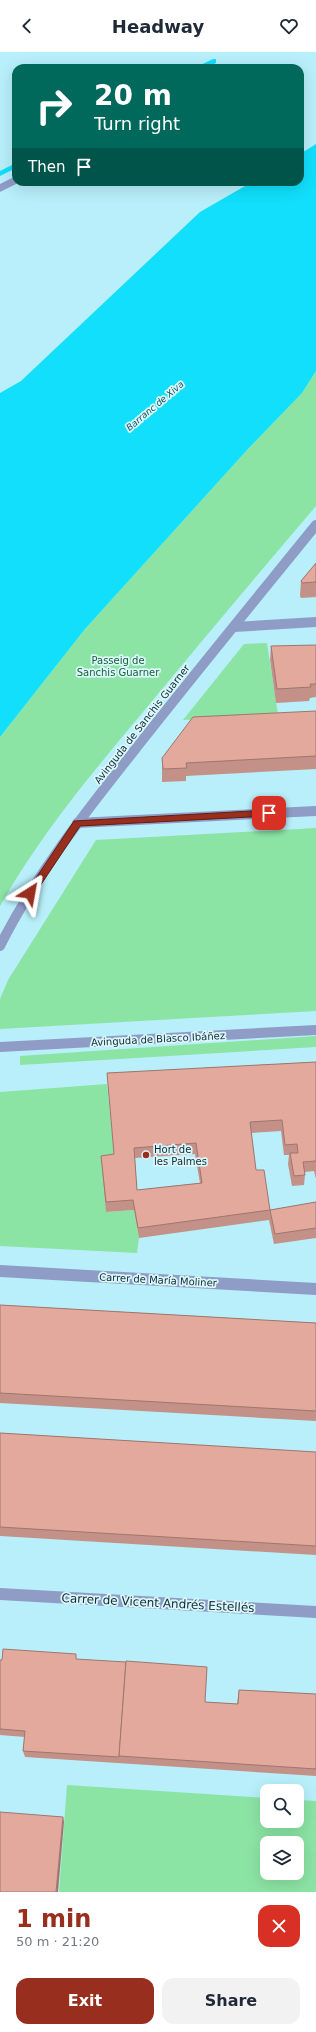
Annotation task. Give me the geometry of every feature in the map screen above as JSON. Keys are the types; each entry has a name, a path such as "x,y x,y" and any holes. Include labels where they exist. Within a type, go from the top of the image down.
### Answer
{"street":[{"path":"0,188 12,182"},
{"name":"Avinguda de Sanchis Guarner","path":"0,946 15,916 77,823 316,525"},
{"path":"234,627 316,622"},
{"path":"77,823 316,811"},
{"name":"Avinguda de Blasco Ibáñez","path":"0,1047 316,1030"},
{"name":"Carrer de María Moliner","path":"0,1271 316,1289"},
{"name":"Carrer de Vicent Andrés Estellés","path":"0,1594 316,1612"}],"green space":[{"name":"Passeig de Sanchis Guarner","path":"316,371 316,506 207,634 67,805 32,854 0,906 0,737 85,629 247,450 302,393"},
{"path":"267,643 278,715 183,720 244,644"},
{"path":"316,828 316,1011 0,1029 0,999 8,980 96,840"},
{"path":"316,1036 316,1047 20,1065 20,1056"},
{"path":"107,1084 115,1164 106,1212 134,1210 139,1238 137,1253 0,1246 0,1092"},
{"path":"67,1785 260,1798 260,1828 304,1828 304,1800 316,1801 316,1892 59,1892"}],"water":[{"name":"Barranc de Xiva","path":"316,144 316,371 302,393 247,450 85,629 0,737 0,393 21,381 200,212 245,186 304,186 304,152"}],"building":[{"path":"316,563 316,582 302,583 301,581"},
{"path":"316,645 316,684 310,684 311,687 277,689 271,646"},
{"path":"316,711 316,756 186,763 187,768 163,769 162,758 193,717"},
{"name":"Hort de les Palmes","path":"316,1062 316,1161 303,1162 305,1175 294,1176 290,1153 298,1153 297,1144 285,1145 282,1120 250,1122 256,1170 264,1170 270,1210 138,1228 133,1200 106,1202 101,1156 114,1154 107,1073","holes":["196,1143 202,1183 137,1190 134,1148"]},
{"path":"316,1202 316,1228 275,1234 270,1210"},
{"path":"0,1305 316,1323 316,1411 0,1393"},
{"path":"0,1433 316,1452 316,1546 0,1527"},
{"path":"3,1649 76,1654 76,1659 126,1662 119,1757 23,1751 25,1731 0,1729 0,1660 2,1660"},
{"path":"126,1661 207,1667 205,1702 238,1704 239,1690 316,1694 316,1769 119,1756"},
{"path":"0,1812 63,1817 56,1892 0,1892"}],"waterway":[{"path":"207,64 213,61"},
{"path":"0,174 12,167"}],"place":[{"name":"Hort de les Palmes","path":"146,1155"}],"route":[{"path":"30,893 77,823 269,813"}]}
